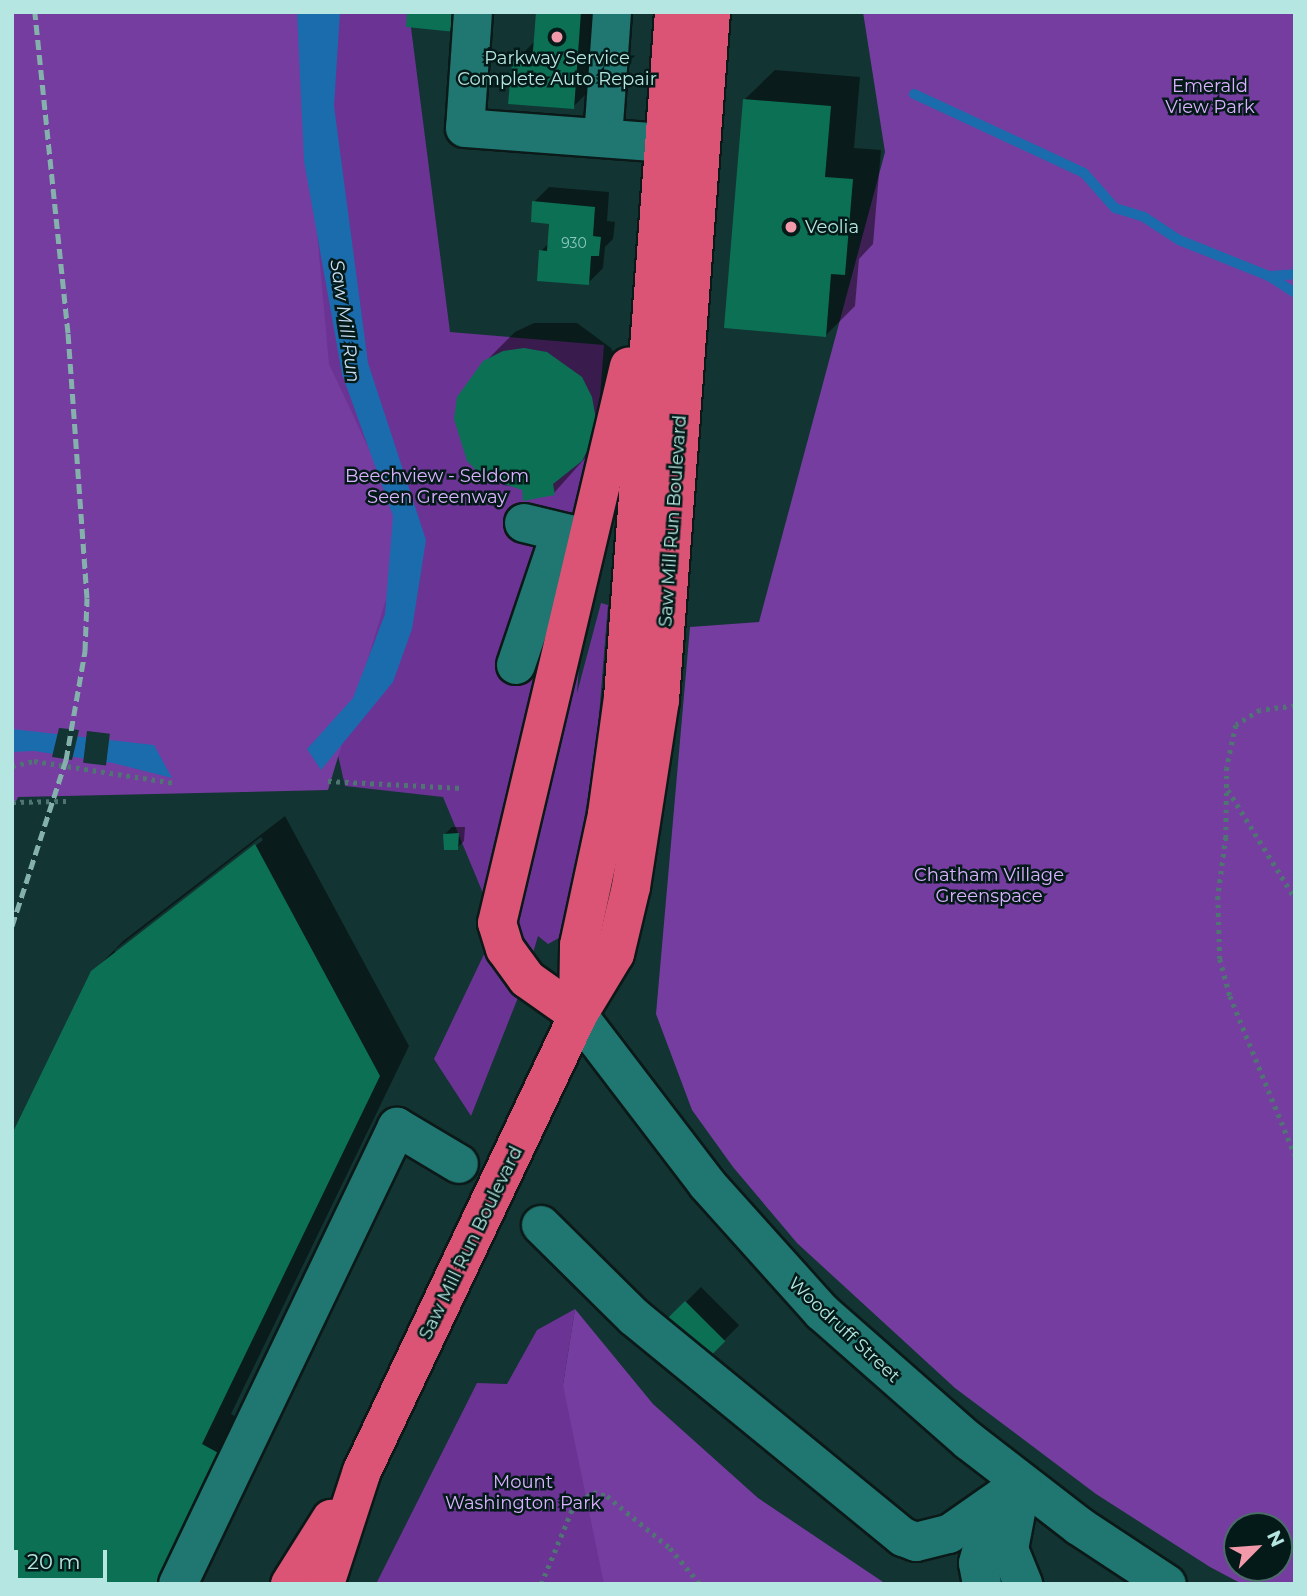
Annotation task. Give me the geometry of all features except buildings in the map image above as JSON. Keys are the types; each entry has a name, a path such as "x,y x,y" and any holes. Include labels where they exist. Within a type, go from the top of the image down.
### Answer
{"highway":[{"name":"Saw Mill Run Boulevard","path":"578,1015 579,945 607,814 621,721 674,12"},
{"name":"Saw Mill Run Boulevard","path":"324,1584 362,1471 578,1015 615,954 653,762 711,12"},
{"path":"578,1015 527,978 505,948 497,923 575,535 656,252"},
{"name":"Saw Mill Run Boulevard","path":"290,1584 362,1471"}],"street":[{"path":"473,12 465,128 664,143"},
{"path":"603,138 612,12"},
{"path":"516,665 575,535 524,523"},
{"name":"Woodruff Street","path":"578,1015 707,1184 781,1271 905,1388 1022,1483 1167,1584"},
{"path":"178,1584 397,1128 459,1164"},
{"path":"541,1225 634,1317 903,1537 932,1541 949,1534 1022,1483"},
{"path":"982,1584 978,1563 982,1548 1022,1483"},
{"path":"1022,1483 1009,1549 1023,1584"}],"path":[{"path":"1295,706 1260,710 1237,725 1227,790 1218,896 1220,959 1230,996 1295,1155"},
{"path":"12,766 34,761 174,783"},
{"path":"328,781 462,788"},
{"path":"1227,790 1295,898"},
{"path":"12,802 66,801"},
{"path":"541,1584 573,1507 593,1492 607,1496 670,1548 700,1584"}],"green space":[{"path":"12,12 297,12 329,364 407,530 328,790 18,797 12,810"},
{"name":"Beechview - Seldom Seen Greenway","path":"217,12 409,12 450,332 604,345 577,693 601,603 608,605 597,741 579,851 559,938 548,944 538,936 525,980 471,1116 434,1059 497,927 443,797 345,786 207,176"},
{"name":"Chatham Village Greenspace","path":"863,12 1295,12 1295,1584 1238,1582 1293,1582 1293,1512 1223,1512 1223,1574 1096,1494 955,1388 797,1243 733,1167 692,1110 656,1014 690,627 759,622 885,152"},
{"name":"Mount Washington Park","path":"575,1309 563,1385 725,1584 376,1584 477,1383 507,1384 537,1330"},
{"path":"575,1309 653,1404 758,1498 886,1584 604,1584 563,1385"}],"water":[{"name":"Saw Mill Run","path":"297,12 340,12 334,106 368,363 426,540 412,629 393,682 321,770 307,749 353,698 385,614 393,516 342,374 304,161"},
{"path":"12,729 154,745 172,778 113,763 34,751 12,752"}],"pier":[{"path":"59,728 79,730 72,760 52,757"},
{"path":"87,731 110,734 106,766 83,763"}],"waterway":[{"path":"914,94 1084,173 1115,208 1144,217 1179,240 1269,276 1295,274"},
{"path":"1269,276 1295,293"}],"railway":[{"path":"12,926 66,760 85,651 87,598 68,333 35,12"}],"place":[{"name":"Parkway Service Complete Auto Repair","path":"557,37"},
{"name":"Veolia","path":"791,227"}],"park label":[{"name":"Emerald View Park","path":"1210,98"}]}
